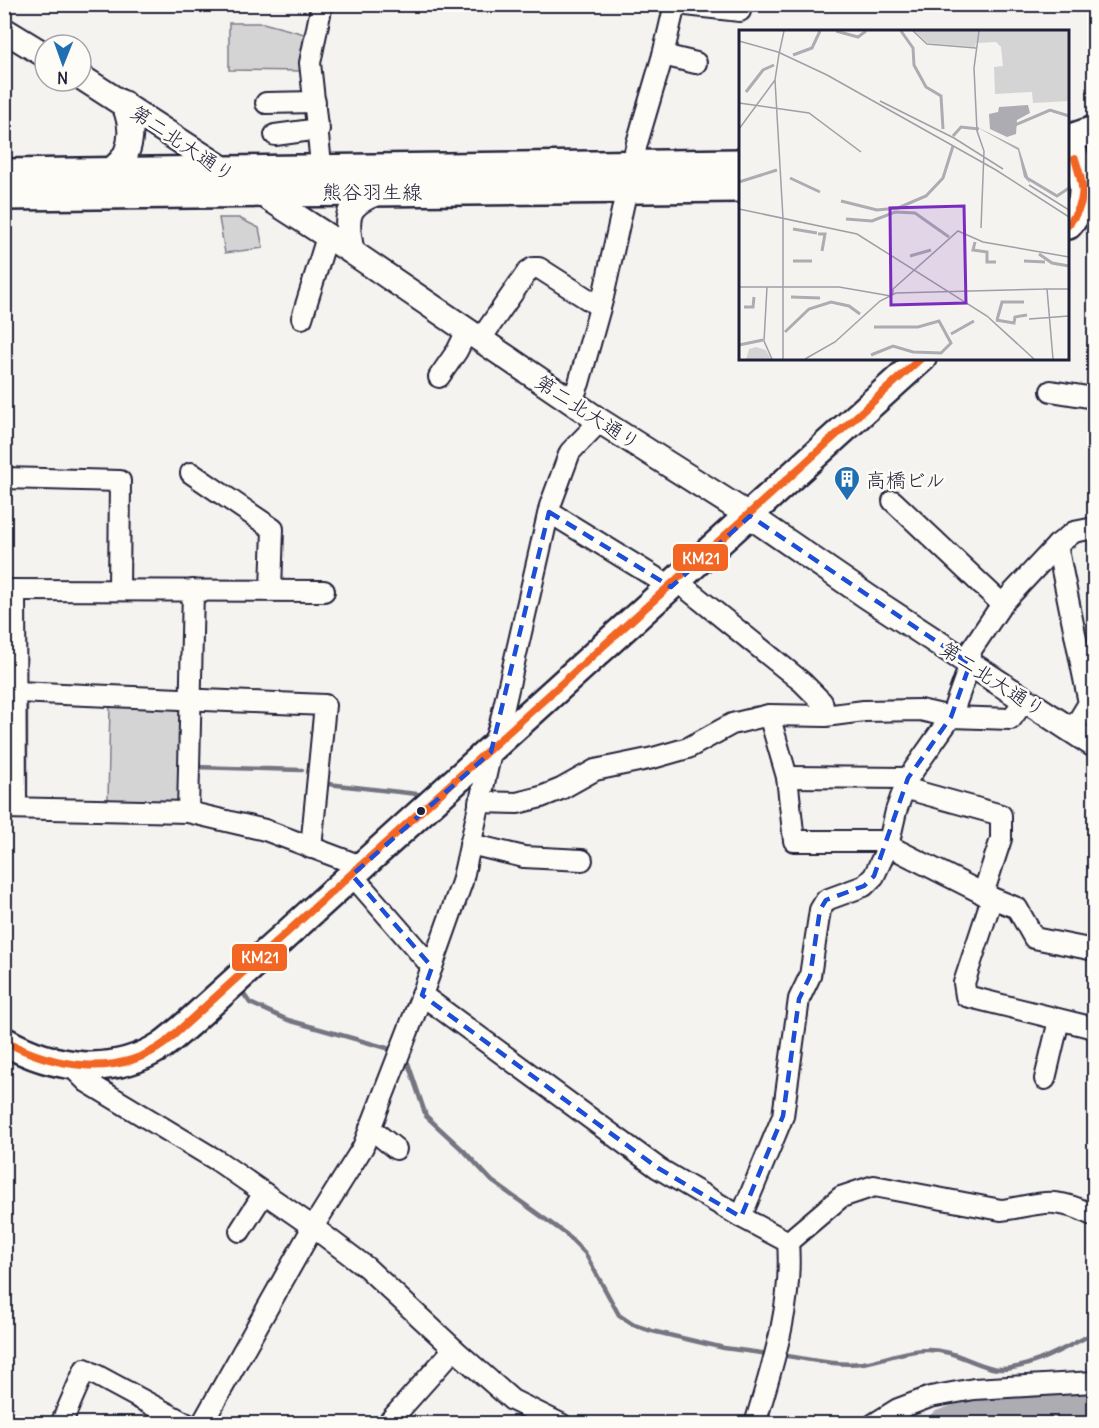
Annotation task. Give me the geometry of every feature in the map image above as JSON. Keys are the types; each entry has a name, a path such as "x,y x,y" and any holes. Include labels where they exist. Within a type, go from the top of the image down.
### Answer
{"main road":[{"path":"1069,224 1079,214 1084,198 1075,150 1095,130"},
{"name":"熊谷羽生線","path":"4,173 224,170 323,180 383,191 630,178 739,163"},
{"name":"熊谷羽生線","path":"4,196 257,192 323,180 630,178 739,188"},
{"path":"4,1041 20,1049 70,1065 103,1067 131,1060 161,1046 491,752 920,360"}],"street":[{"path":"322,4 310,63 323,180"},
{"path":"572,401 600,307 630,178 676,4 740,11"},
{"path":"4,30 33,48"},
{"path":"663,55 696,63"},
{"name":"第二北大通り","path":"93,84 352,252 600,421 750,516 1095,745"},
{"path":"266,103 315,102"},
{"path":"106,172 120,164 127,153 132,128 123,103"},
{"path":"275,135 319,129"},
{"path":"352,252 347,225 352,210 362,197 383,191"},
{"path":"302,318 327,237"},
{"path":"439,377 457,351 533,268 539,268 600,307"},
{"path":"1051,391 1095,398"},
{"path":"202,1424 313,1227 363,1147 422,995 462,882 549,512 570,452 600,421"},
{"path":"191,473 273,529 271,590"},
{"path":"4,478 120,481 119,590"},
{"path":"893,501 1002,604"},
{"path":"549,512 674,584 802,682 822,702 825,716"},
{"path":"741,1217 783,1116 799,999 810,976 820,910 826,900 864,886 874,876 888,846 906,783 951,717 970,664 971,650 1002,604 1057,545 1074,532 1095,528"},
{"path":"1057,545 1089,703 1072,731"},
{"path":"324,591 10,590 16,692 10,808 188,812 265,830 311,848 356,870 432,967"},
{"path":"188,812 193,590"},
{"path":"16,692 325,705 311,848"},
{"path":"479,802 517,803 541,797 595,770 653,758 687,748 732,724 753,717 825,716 864,711 920,710 951,717 1011,719 1025,700"},
{"path":"769,715 787,777 794,842 879,841 987,896 1017,908 1034,938 1095,950"},
{"path":"787,777 906,783 1001,815 1001,839 964,983 966,996 1095,1028"},
{"path":"470,844 524,857 582,860"},
{"path":"422,995 658,1168 788,1242"},
{"path":"1045,1079 1059,1020"},
{"path":"70,1065 87,1082 218,1161 313,1227 366,1267 513,1400 548,1421"},
{"path":"370,1128 396,1149"},
{"path":"788,1242 841,1197 874,1186 1001,1210 1019,1209 1052,1202 1095,1216"},
{"path":"240,1231 264,1193"},
{"path":"755,1424 780,1339 790,1270 788,1242"},
{"path":"387,1424 454,1349"},
{"path":"61,1424 85,1369 187,1424"},
{"path":"874,1424 898,1409 930,1397 974,1389 1095,1382"}],"highlighted area":[{"path":"549,512 671,587 750,516 970,664 951,717 908,778 874,876 864,886 826,900 820,910 810,976 799,999 783,1116 741,1217 658,1168 422,995 432,967 352,875 491,752"}],"shaded area":[{"path":"229,23 263,23 305,34 305,71 229,70"},
{"path":"219,218 239,218 259,228 263,248 225,253"},
{"path":"110,704 182,704 178,803 108,801"}],"waterway":[{"path":"885,701 913,701"},
{"path":"26,703 26,796"},
{"path":"745,712 763,707"},
{"path":"194,767 302,770"},
{"path":"328,784 426,795"},
{"path":"240,989 250,1003 288,1020 387,1048 395,1054"},
{"path":"402,1059 408,1063 426,1116 492,1181 566,1234 585,1253 619,1315 634,1325 652,1331 724,1348 769,1354"},
{"path":"781,1355 822,1362 853,1364 910,1352 935,1350 992,1368 1003,1369 1044,1358 1094,1333"},
{"path":"941,1424 970,1414 1094,1404"}],"transit line":[{"name":"KM21","path":"1069,224 1079,208 1082,194 1081,178 1075,159"},
{"name":"KM21","path":"4,1041 43,1057 64,1063 85,1065 126,1062 165,1043 919,360"}],"place":[{"name":"高橋ビル","path":"847,502"}]}
